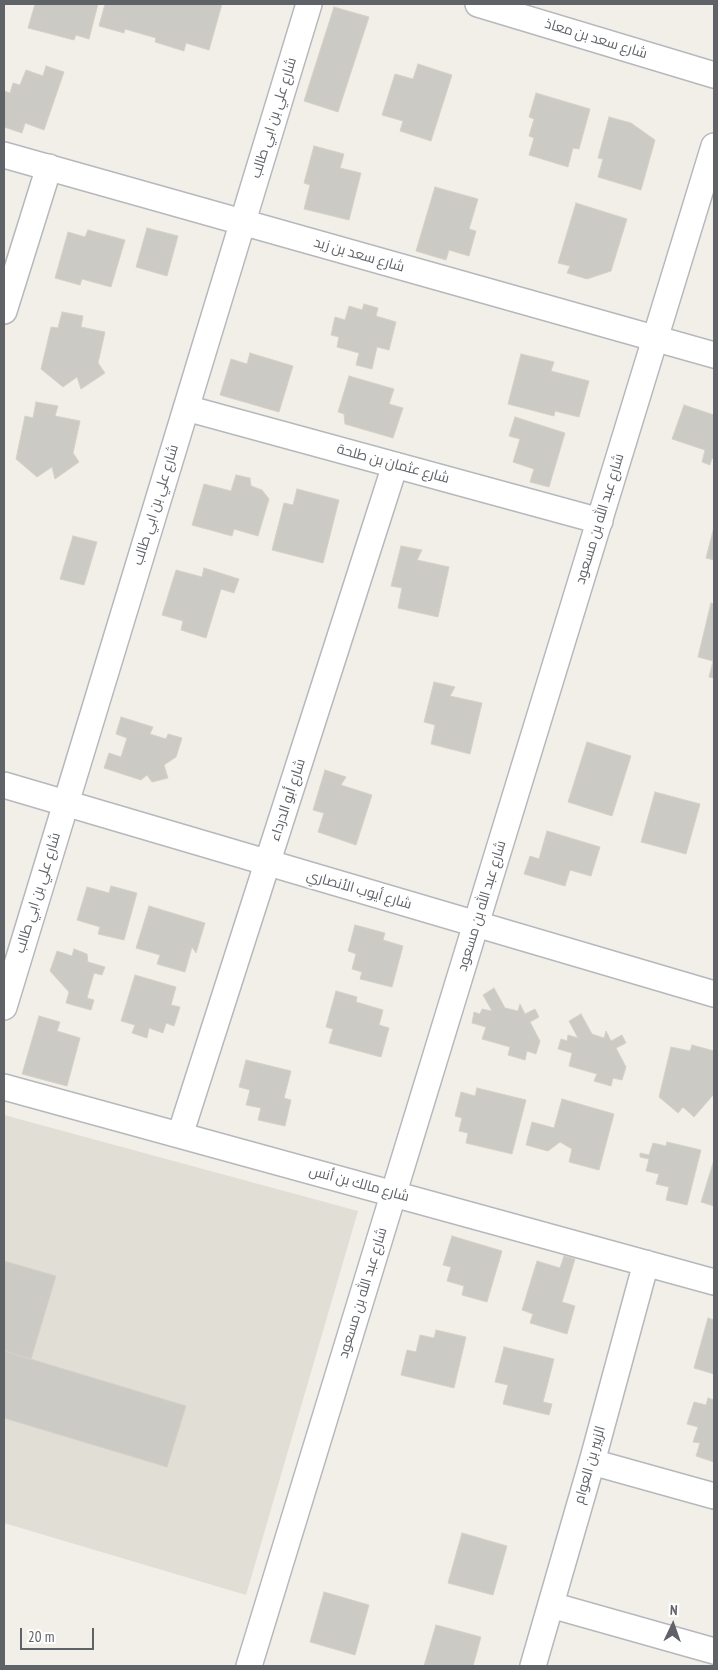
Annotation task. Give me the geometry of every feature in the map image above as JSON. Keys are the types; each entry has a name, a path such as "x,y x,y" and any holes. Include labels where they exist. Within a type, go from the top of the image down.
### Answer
{"street":[{"name":"شارع علي بن ابي طالب","path":"4,1007 309,4"},
{"name":"شارع سعد بن معاذ","path":"478,4 714,75"},
{"name":"شارع عبد الله بن مسعود","path":"249,1666 714,146"},
{"name":"شارع سعد بن زيد","path":"4,155 714,355"},
{"path":"4,311 49,167"},
{"name":"شارع عثمان بن طلحة","path":"186,408 600,521"},
{"name":"شارع أبو الدرداء","path":"180,1135 395,464"},
{"name":"شارع أيوب الأنصاري","path":"4,786 714,994"},
{"name":"شارع مالك بن أنس","path":"4,1087 714,1282"},
{"name":"الزبير بن العوام","path":"533,1666 592,1462 646,1263"},
{"path":"592,1462 714,1496"},
{"path":"551,1605 714,1651"}],"shaded area":[{"path":"4,1115 358,1211 246,1595 4,1523"}],"building":[{"path":"35,4 98,4 89,39 76,35 74,40 28,28"},
{"path":"105,4 222,4 209,50 186,43 184,51 155,42 156,38 125,29 124,33 99,26"},
{"path":"334,7 369,17 338,112 304,101"},
{"path":"418,64 452,75 431,141 400,131 403,121 382,115 395,74 413,79"},
{"path":"46,66 64,72 44,130 25,123 22,133 4,127 4,91 10,93 13,83 20,85 26,70 43,76"},
{"path":"536,93 590,109 579,149 573,148 568,167 529,155 534,138 529,136 534,119 529,117"},
{"path":"609,117 631,123 655,140 641,190 598,177 603,159 598,158"},
{"path":"314,146 344,154 340,168 361,173 349,220 304,209 310,185 304,183"},
{"path":"435,187 478,199 469,229 476,231 469,256 449,250 446,260 416,251"},
{"path":"576,203 627,219 611,271 587,279 567,273 570,266 558,263"},
{"path":"147,228 178,236 167,276 136,267"},
{"path":"88,230 125,240 111,287 82,279 80,285 55,278 68,232 85,237"},
{"path":"364,304 378,308 376,316 396,322 389,350 377,347 372,369 356,365 359,353 337,347 339,337 331,335 335,317 345,320 349,306 362,310"},
{"path":"62,312 83,316 81,327 105,332 98,363 105,373 81,389 77,377 63,387 41,369 51,327 58,328"},
{"path":"250,353 293,366 279,412 220,395 231,359 247,364"},
{"path":"521,354 554,362 551,371 589,381 579,417 555,411 554,416 508,404"},
{"path":"349,376 394,389 389,404 403,408 393,438 345,424 344,414 338,412"},
{"path":"36,402 58,406 55,416 80,421 73,453 79,462 55,479 52,467 37,477 16,459 25,416 33,418"},
{"path":"684,405 714,415 714,459 712,458 710,465 702,462 705,450 672,439"},
{"path":"515,417 565,433 549,487 530,482 534,469 513,462 520,439 509,436"},
{"path":"236,475 250,478 251,486 262,490 269,499 258,536 234,529 232,536 192,525 204,484 231,491"},
{"path":"297,489 339,500 323,563 272,550 284,503 293,505"},
{"path":"714,527 714,560 706,558"},
{"path":"73,536 97,542 84,585 60,579"},
{"path":"401,546 422,550 417,560 449,567 438,617 398,608 402,588 391,586"},
{"path":"204,568 239,579 234,593 221,589 206,638 181,630 183,621 162,615 176,570 202,577"},
{"path":"711,603 714,604 714,678 709,677 713,661 698,657"},
{"path":"434,682 455,687 450,696 482,703 470,754 431,744 435,725 424,722"},
{"path":"121,717 153,727 150,734 166,739 168,734 182,738 176,757 164,765 168,778 152,782 147,775 141,780 104,768 109,753 121,757 127,738 116,734"},
{"path":"587,742 631,756 612,816 568,802"},
{"path":"325,770 346,777 341,785 372,795 356,845 318,832 324,813 313,810"},
{"path":"655,792 700,804 686,854 641,842"},
{"path":"547,831 600,847 591,876 570,870 565,886 524,874 530,856 539,859"},
{"path":"111,886 137,893 124,940 98,934 100,927 77,920 87,887 109,893"},
{"path":"149,906 205,923 196,953 192,947 185,972 157,964 160,955 136,948"},
{"path":"355,925 385,933 383,940 403,946 392,987 360,979 362,972 352,969 356,954 348,951"},
{"path":"74,949 87,954 88,962 105,967 102,975 94,973 87,998 94,1000 91,1010 66,1003 69,992 50,971 57,951 72,956"},
{"path":"135,975 176,987 171,1005 180,1007 174,1026 166,1023 163,1033 149,1028 147,1038 132,1033 135,1025 121,1021"},
{"path":"494,988 505,1008 518,1011 520,1004 525,1014 535,1009 539,1017 530,1022 540,1041 536,1054 527,1051 525,1060 508,1055 510,1047 482,1039 486,1027 472,1023 474,1012 480,1014 482,1009 492,1011 483,995"},
{"path":"336,991 357,997 356,1002 383,1010 379,1025 389,1028 381,1057 329,1043 333,1029 326,1027"},
{"path":"581,1014 592,1034 604,1038 606,1031 611,1041 622,1035 626,1043 616,1048 626,1067 622,1080 613,1078 611,1086 594,1081 597,1074 569,1066 572,1053 558,1049 561,1039 567,1041 568,1035 578,1038 569,1021"},
{"path":"39,1016 60,1022 57,1031 80,1038 67,1086 22,1074"},
{"path":"692,1045 714,1051 714,1094 694,1117 683,1107 678,1113 659,1097 671,1047 690,1051"},
{"path":"246,1060 291,1071 284,1098 291,1100 285,1126 258,1120 261,1108 246,1105 250,1090 239,1087"},
{"path":"477,1088 526,1100 512,1154 466,1143 468,1133 459,1131 462,1118 455,1116 461,1092 475,1096"},
{"path":"562,1099 614,1114 599,1170 569,1162 572,1149 560,1142 548,1151 526,1145 532,1122 554,1128"},
{"path":"667,1142 701,1150 687,1205 666,1200 669,1187 656,1184 659,1174 646,1171 649,1159 640,1157 640,1153 649,1155 653,1143 666,1146"},
{"path":"714,1160 714,1206 701,1202"},
{"path":"452,1236 502,1251 487,1302 462,1295 464,1286 447,1281 451,1267 443,1265"},
{"path":"564,1256 575,1259 562,1302 575,1306 567,1334 530,1323 533,1314 522,1310 537,1261 560,1268"},
{"path":"4,1261 56,1276 31,1359 4,1351"},
{"path":"708,1318 714,1320 714,1374 694,1368"},
{"path":"436,1330 466,1337 454,1388 401,1375 407,1350 416,1352 420,1335 434,1338"},
{"path":"504,1347 554,1359 543,1402 552,1404 549,1415 503,1404 508,1385 495,1382"},
{"path":"4,1351 186,1406 167,1467 4,1418"},
{"path":"708,1398 714,1400 714,1462 696,1456 700,1443 693,1442 698,1427 687,1424 694,1402 706,1405"},
{"path":"462,1533 507,1546 493,1595 448,1583"},
{"path":"324,1592 369,1605 355,1655 310,1642"},
{"path":"436,1625 481,1637 473,1666 424,1666"}]}
